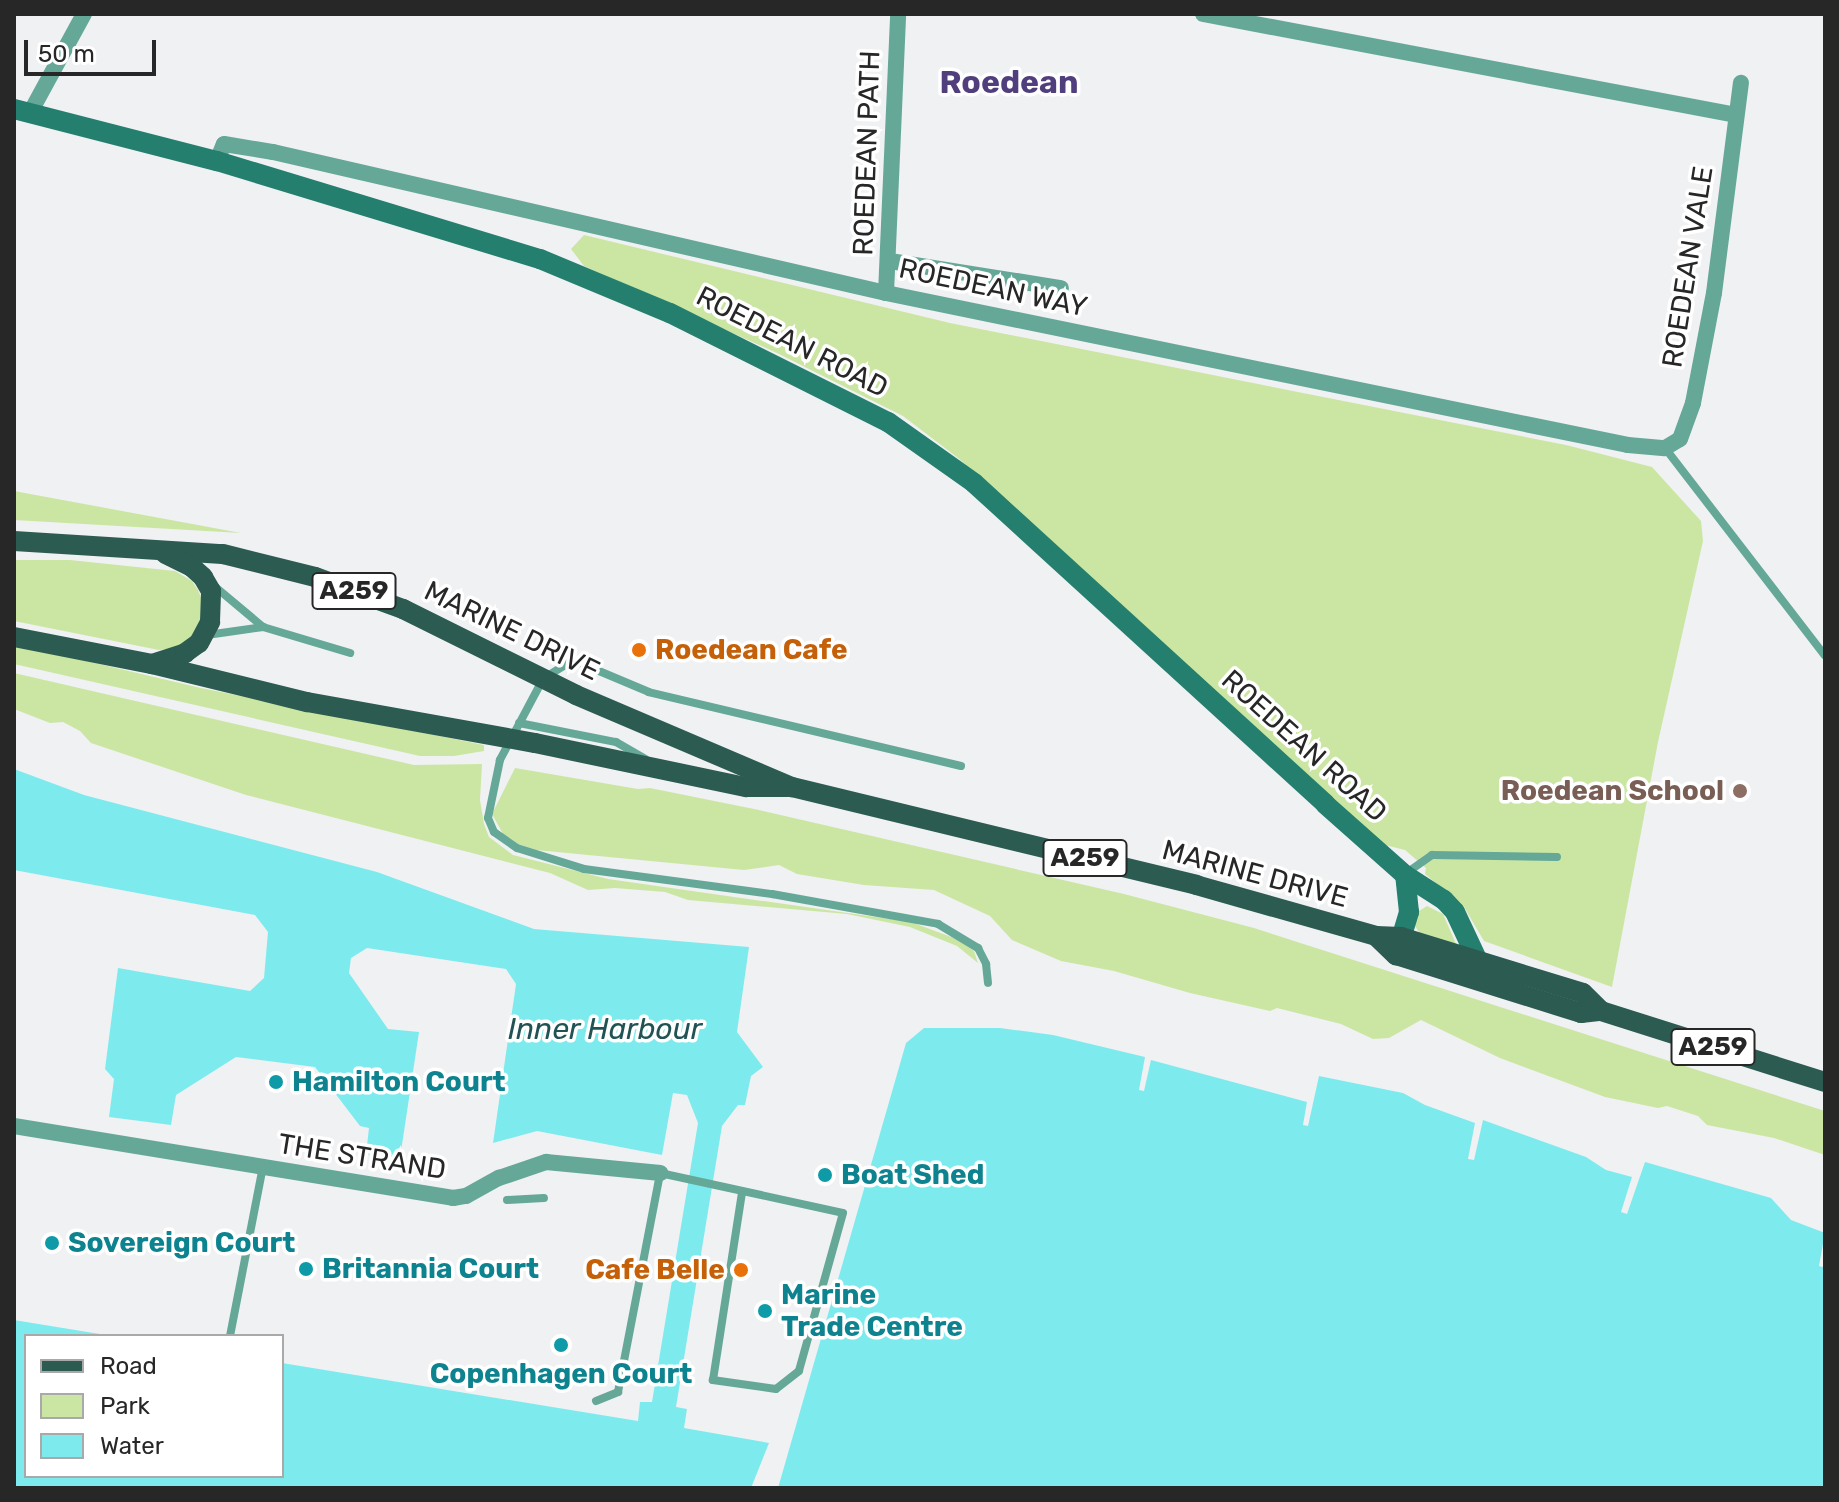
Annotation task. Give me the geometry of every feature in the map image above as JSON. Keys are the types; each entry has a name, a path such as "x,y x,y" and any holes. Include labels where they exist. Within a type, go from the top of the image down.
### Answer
{"main road":[{"name":"ROEDEAN ROAD","path":"22,111 217,161 540,259 606,284 888,422 974,483 1405,875 1444,900 1455,912 1477,959"},
{"name":"MARINE DRIVE","path":"14,541 151,547 223,554 315,577 403,609 543,679 680,742 751,767 792,787 1196,885 1376,936 1581,1013 1601,1011 1825,1082"},
{"name":"MARINE DRIVE","path":"151,547 192,567 203,577"},
{"path":"152,664 185,653 205,635 212,606 211,591 203,577"},
{"name":"MARINE DRIVE","path":"14,637 152,664 307,702 515,731 746,787 792,787"},
{"path":"1398,946 1410,900 1405,875"},
{"name":"MARINE DRIVE","path":"1398,946 1477,959 1583,993 1601,1011"}],"street":[{"path":"22,111 84,14"},
{"name":"ROEDEAN PATH","path":"886,293 890,261 898,14"},
{"path":"1203,14 1736,115"},
{"name":"ROEDEAN VALE","path":"1665,448 1680,439 1693,403 1714,293 1741,83"},
{"name":"ROEDEAN WAY","path":"217,161 224,144 314,161 886,293 1628,445 1665,448"},
{"path":"305,188 314,161"},
{"path":"890,261 1061,288"},
{"name":"THE STRAND","path":"14,1126 453,1198 466,1196 499,1178 546,1162 667,1174"}],"lane":[{"path":"1665,448 1825,656"},
{"path":"203,577 263,627 350,653"},
{"path":"205,635 263,627"},
{"path":"961,766 649,692 579,660 568,661 543,679 500,760 488,818 494,832 517,848 557,862 610,874 772,894 926,920 948,929 978,948 986,964 988,983"},
{"path":"1405,875 1432,855 1557,857"},
{"path":"230,1334 263,1167"},
{"path":"596,1401 618,1392 667,1174"},
{"name":"THE STRAND","path":"667,1174 843,1213 799,1371 776,1389 713,1380 742,1192"},
{"path":"507,1200 544,1198"}],"green space":[{"path":"584,235 950,323 1566,445 1652,467 1701,521 1703,541 1658,742 1612,987 1484,941 1464,907 1425,874 1426,868 1405,850 1385,845 958,458 903,416 779,354 584,266 571,249"},
{"path":"14,491 241,533 14,520"},
{"path":"14,560 70,560 175,571 192,581 198,590 203,602 202,621 193,637 177,648 159,650 14,621"},
{"path":"14,644 201,688 484,745 484,751 454,756 420,756 14,664"},
{"path":"14,673 414,765 482,764 480,800 484,824 489,837 513,855 608,879 911,922 962,941 974,951 978,963 957,946 910,927 847,914 688,900 665,892 615,888 588,890 550,873 246,795 91,743 80,731 63,722 50,723 14,709"},
{"path":"515,768 638,789 650,788 759,810 1124,894 1254,928 1825,1111 1825,1155 1774,1138 1707,1125 1698,1116 1667,1106 1658,1108 1605,1097 1500,1058 1421,1020 1389,1038 1373,1039 1341,1024 1277,1008 1270,1011 1190,993 1114,971 1061,961 1012,940 990,916 934,890 864,885 797,874 779,865 744,870 536,850 515,843 503,834 492,814"},
{"path":"1427,906 1443,914 1456,944 1421,936 1414,924 1416,913"}],"water":[{"name":"Inner Harbour","path":"14,769 84,795 377,872 534,929 749,947 737,1032 763,1067 751,1076 745,1105 738,1105 722,1126 676,1407 687,1409 684,1428 769,1443 751,1488 14,1488 14,1320 100,1334 24,1334 24,1478 284,1478 284,1363 638,1421 640,1402 652,1402 698,1123 687,1095 673,1093 662,1155 537,1131 493,1143 516,984 506,969 367,948 351,958 349,973 388,1029 419,1032 400,1158 366,1154 369,1128 360,1126 315,1067 236,1057 176,1095 171,1125 109,1117 114,1079 105,1069 118,968 250,991 264,978 268,932 255,915 14,870"},
{"path":"924,1028 1000,1028 1053,1035 1145,1057 1139,1090 1144,1091 1151,1060 1307,1102 1303,1125 1308,1126 1319,1076 1403,1093 1425,1105 1475,1123 1468,1159 1474,1160 1483,1120 1586,1157 1606,1170 1632,1177 1621,1212 1627,1214 1645,1162 1771,1198 1791,1220 1825,1233 1819,1266 1823,1267 1825,1258 1825,1488 778,1488 906,1043"}],"place":[{"name":"Roedean Cafe","path":"639,650"},
{"name":"Roedean School","path":"1740,791"},
{"name":"Hamilton Court","path":"276,1082"},
{"name":"Boat Shed","path":"825,1175"},
{"name":"Sovereign Court","path":"52,1243"},
{"name":"Britannia Court","path":"306,1269"},
{"name":"Cafe Belle","path":"741,1270"},
{"name":"Marine Trade Centre","path":"765,1311"},
{"name":"Copenhagen Court","path":"561,1345"}],"district":[{"name":"Roedean","path":"1009,82"}]}
